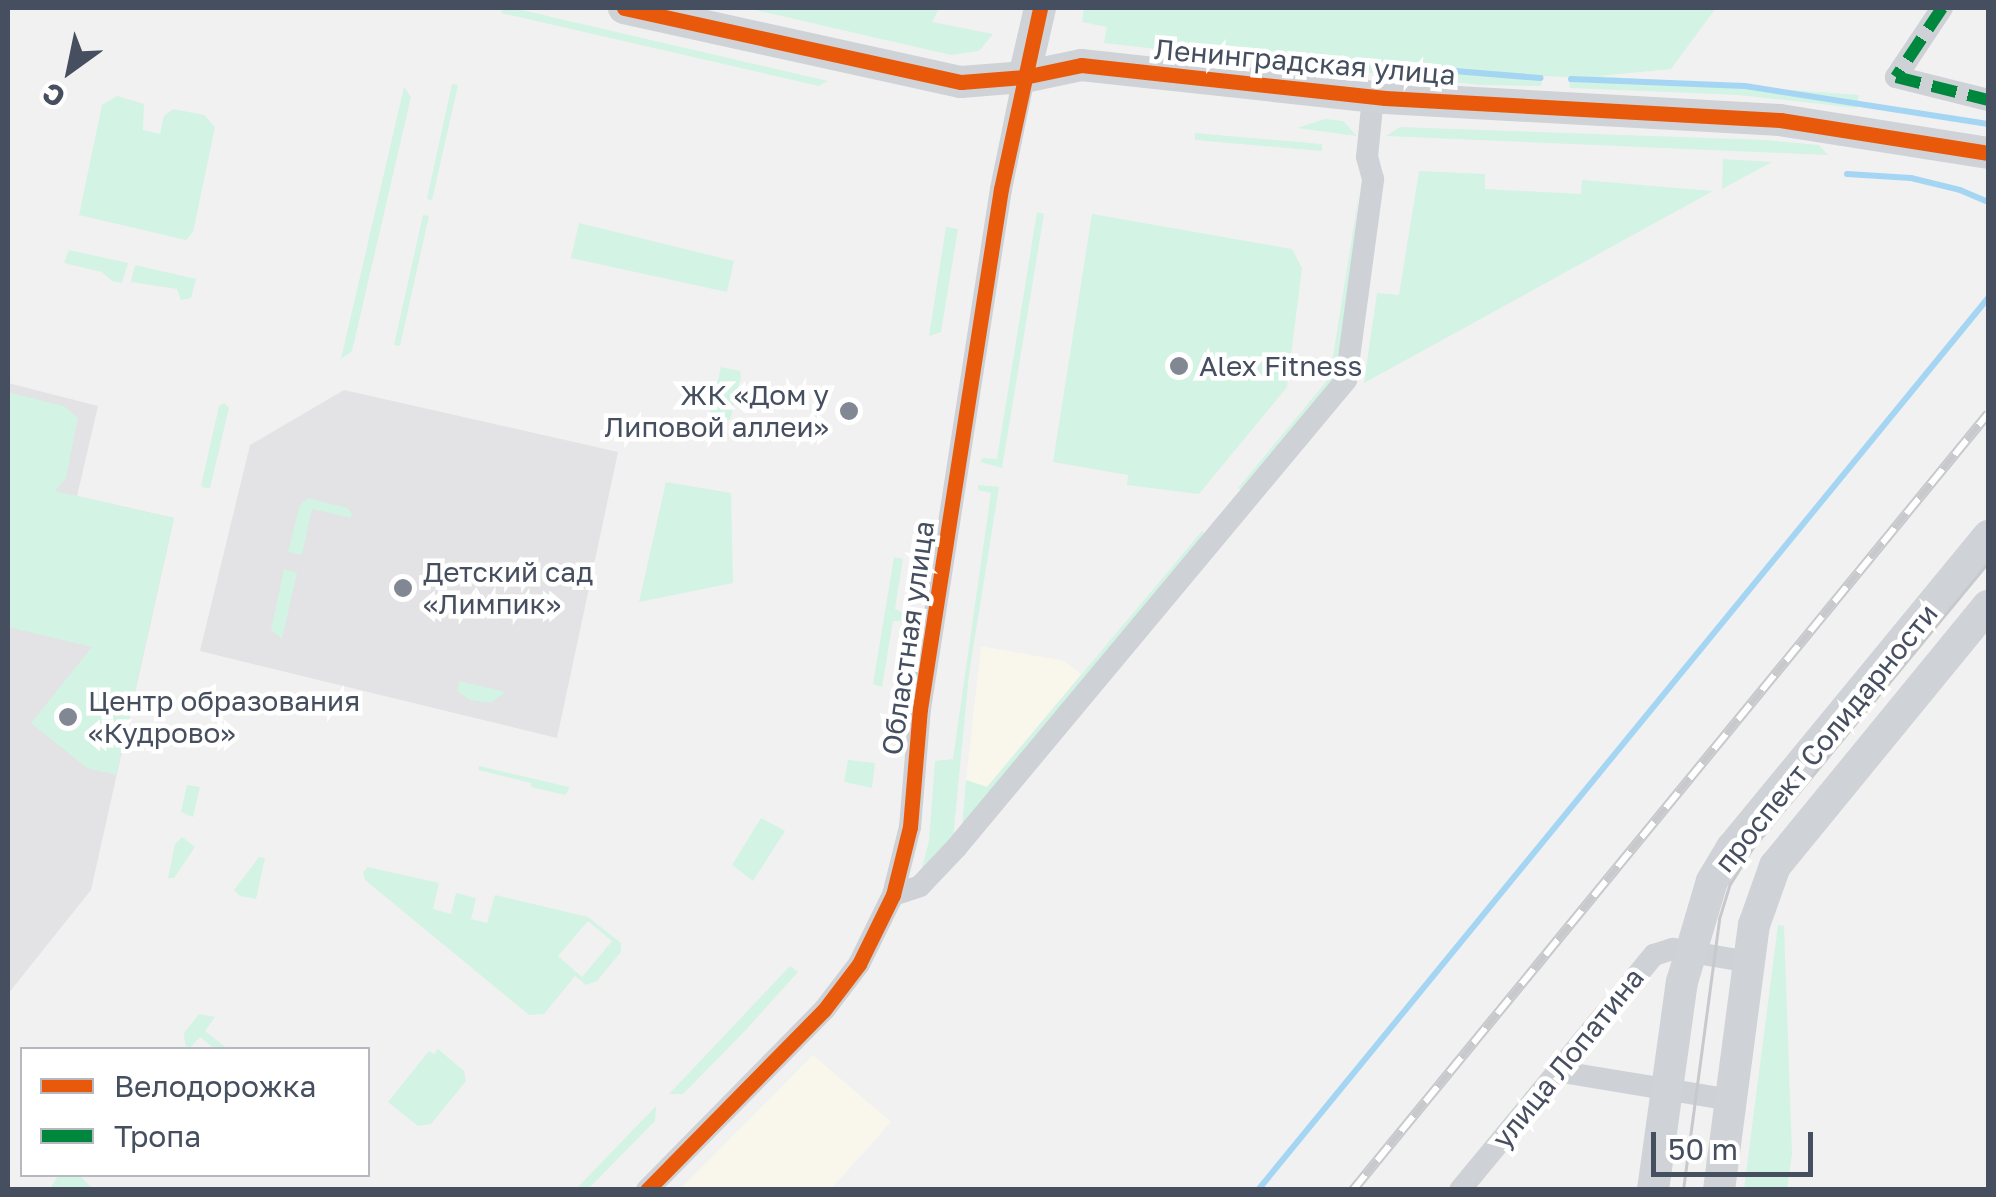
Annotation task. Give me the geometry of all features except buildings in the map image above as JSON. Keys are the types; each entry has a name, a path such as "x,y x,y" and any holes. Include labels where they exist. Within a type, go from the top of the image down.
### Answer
{"street":[{"name":"Ленинградская улица","path":"624,8 962,82 1024,77 1798,137 1988,173"},
{"name":"Областная улица","path":"647,1190 824,1010 859,964 893,895 910,827 920,709 1001,189 1040,8"},
{"path":"1942,8 1896,77 1988,100"},
{"name":"Ленинградская улица","path":"1372,106 1780,120 1988,153"},
{"path":"893,895 920,886 956,848 1346,380 1373,179 1367,157 1372,106"},
{"name":"проспект Солидарности","path":"1653,1190 1689,952 1712,881 1732,848 1988,536"},
{"name":"проспект Солидарности","path":"1719,1190 1759,909 1775,866 1988,606"},
{"name":"улица Лопатина","path":"1460,1190 1638,969 1654,955 1673,950 1689,952"},
{"path":"1689,952 1750,962"},
{"path":"1556,1071 1731,1100"}],"shaded area":[{"name":"Центр образования «Кудрово»","path":"8,383 98,406 77,496 174,518 91,890 8,994"},
{"name":"Детский сад «Лимпик»","path":"344,390 618,452 557,738 200,651 250,445"},
{"path":"981,646 1064,661 1081,674 986,788 966,780"},
{"path":"813,1055 891,1122 831,1189 680,1189"}],"green space":[{"path":"502,8 828,81 819,86 501,13"},
{"path":"747,8 939,8 932,22 993,34 979,51 951,55"},
{"path":"1084,8 1716,8 1671,69 1599,76 1859,95 1857,108 1738,95 1570,88 1569,77 1542,76 1541,86 1480,85 1104,43 1107,27 1082,22"},
{"path":"452,84 458,85 432,200 427,199"},
{"path":"404,87 411,97 352,351 341,359"},
{"path":"117,96 144,104 143,130 160,134 164,116 173,109 204,115 215,127 193,232 186,240 79,215 102,105"},
{"path":"1325,119 1343,121 1357,136 1297,128"},
{"path":"1400,127 1766,140 1819,145 1828,155 1386,136"},
{"path":"1195,133 1322,144 1322,151 1195,140"},
{"path":"1723,159 1772,162 1722,189"},
{"path":"1419,171 1485,174 1485,189 1581,194 1582,180 1713,191 1364,383 1377,293 1399,295"},
{"path":"1359,193 1341,370 1244,493 1238,488 1325,383 1331,369"},
{"path":"1037,212 1044,214 1002,468 980,462 983,458 997,459"},
{"name":"Alex Fitness","path":"1092,214 1292,249 1302,268 1287,387 1199,494 1127,485 1128,475 1053,462"},
{"path":"423,215 429,216 400,346 394,345"},
{"path":"579,223 734,261 727,292 571,258"},
{"path":"946,227 958,229 941,332 929,336"},
{"path":"69,250 128,263 122,283 112,281 102,272 64,263"},
{"path":"135,265 196,279 191,298 181,300 177,289 131,282"},
{"path":"721,367 740,371 730,420 709,417"},
{"path":"8,392 64,406 78,418 66,478 55,491 174,518 116,775 87,768 31,723 92,647 8,627"},
{"path":"224,403 229,408 210,488 205,488 201,486 219,406"},
{"path":"666,482 731,493 733,583 639,602"},
{"path":"978,485 999,487 969,674 953,839 922,868 929,841 935,761 953,759 991,493 978,490"},
{"path":"307,498 348,508 351,518 312,509 302,555 288,552 299,507"},
{"path":"1202,531 1207,535 962,828 966,780 987,787"},
{"path":"894,557 903,559 895,609 906,614 902,621 893,621 882,687 873,684"},
{"path":"284,569 297,573 282,639 271,630"},
{"path":"459,681 506,692 491,703 470,700 458,692"},
{"path":"848,760 875,763 872,788 844,782"},
{"path":"479,766 569,787 568,791 565,795 531,787 531,783 478,770"},
{"path":"187,785 200,787 193,817 181,812"},
{"path":"761,818 785,831 753,881 732,865"},
{"path":"182,837 195,847 174,878 168,878 175,844"},
{"path":"259,857 265,858 256,899 240,896 234,890"},
{"path":"368,867 439,883 433,909 451,914 456,893 476,898 471,919 487,923 495,895 588,917 621,943 621,952 597,981 586,985 575,976 544,1014 529,1015 365,880 363,872","holes":["588,921 612,941 582,977 558,956"]},
{"path":"1778,925 1784,926 1792,1154 1787,1189 1744,1189"},
{"path":"790,966 798,972 742,1034 683,1094 669,1094"},
{"path":"199,1014 215,1017 205,1031 225,1047 212,1047 200,1037 187,1047 184,1033"},
{"path":"438,1049 464,1071 466,1081 431,1124 418,1126 388,1102 429,1051 434,1054"},
{"path":"656,1106 655,1121 588,1189 576,1189"},
{"path":"57,1177 81,1177 93,1189 50,1189"}],"waterway":[{"path":"1406,67 1541,78"},
{"path":"1571,79 1745,86 1988,124"},
{"path":"1847,174 1911,178 1960,190 1988,202"},
{"path":"1258,1190 1988,298"}],"tram line":[{"path":"1683,1190 1719,919 1730,884 1751,850 1988,563"}],"railway":[{"path":"1353,1190 1988,414"}],"marked path":[{"path":"1942,8 1896,77 1988,100"}],"cycle path":[{"path":"624,8 961,82 1024,77 1081,65 1385,98 1780,120 1988,153"},
{"path":"647,1190 824,1010 859,964 893,895 910,827 920,709 1001,189 1040,8"}],"place":[{"name":"Alex Fitness","path":"1179,366"},
{"name":"ЖК «Дом у Липовой аллеи»","path":"849,411"},
{"name":"Детский сад «Лимпик»","path":"403,588"},
{"name":"Центр образования «Кудрово»","path":"68,717"}]}
